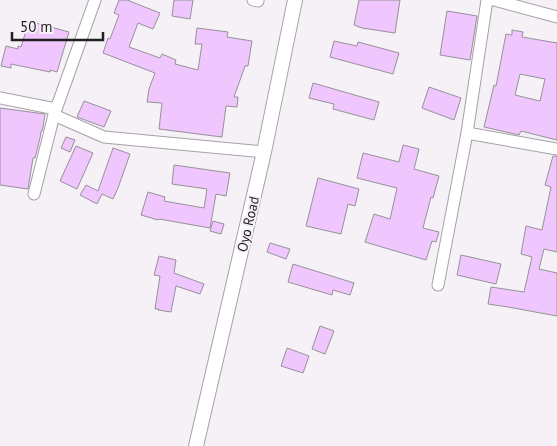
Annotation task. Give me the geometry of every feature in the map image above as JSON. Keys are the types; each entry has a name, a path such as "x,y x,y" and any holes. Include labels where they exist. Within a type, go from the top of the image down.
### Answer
{"street":[{"path":"34,194 55,112 95,0"},
{"name":"Oyo Road","path":"196,446 264,152 294,0"},
{"path":"438,284 467,133 487,0"},
{"path":"494,0 557,17"},
{"path":"0,98 55,112 104,137 264,152"},
{"path":"467,133 557,148"}],"building":[{"path":"119,0 127,0 160,13 153,29 138,23 129,47 160,58 162,54 176,60 175,64 198,70 202,44 195,44 197,28 228,32 227,37 252,41 248,66 245,66 234,97 238,97 237,107 226,106 222,137 159,129 162,103 147,102 149,89 155,73 103,53 119,15 114,13"},
{"path":"174,0 193,0 190,19 172,16"},
{"path":"359,0 400,0 395,33 354,25"},
{"path":"447,11 477,16 470,60 440,55"},
{"path":"29,21 69,32 57,72 11,64 11,68 1,66 6,46 18,49 18,46 21,47"},
{"path":"512,30 523,32 522,37 557,43 557,140 521,131 519,135 484,127 494,85 496,86 506,34 512,35","holes":["520,74 545,79 540,101 515,95"]},
{"path":"334,41 357,46 358,42 399,53 393,74 330,57"},
{"path":"313,83 379,102 374,120 333,109 334,104 309,98"},
{"path":"429,87 461,98 454,120 422,108"},
{"path":"84,101 111,111 104,127 77,117"},
{"path":"0,108 45,114 35,158 33,158 28,189 0,185"},
{"path":"66,137 75,140 70,152 61,148"},
{"path":"403,145 419,149 414,169 439,176 423,228 439,232 436,242 432,241 426,260 365,242 374,214 390,219 397,188 357,178 363,153 399,162"},
{"path":"76,146 93,153 77,189 60,181"},
{"path":"113,148 130,154 113,199 102,194 97,204 80,195 86,185 98,191"},
{"path":"553,156 557,156 557,252 544,249 539,269 557,273 557,316 488,304 491,287 524,292 532,257 521,254 526,226 542,230 551,187 545,185"},
{"path":"174,165 230,173 226,196 216,194 210,228 158,220 141,215 148,192 165,197 164,201 204,208 207,189 172,184"},
{"path":"318,178 359,189 355,206 348,204 341,234 306,226"},
{"path":"213,221 224,224 221,234 210,231"},
{"path":"270,243 290,249 286,259 267,252"},
{"path":"461,255 501,264 496,284 457,275"},
{"path":"159,256 176,260 174,273 204,284 200,294 176,286 171,312 155,309 160,276 154,275"},
{"path":"293,264 354,283 350,295 333,290 332,295 288,282"},
{"path":"320,326 334,331 325,354 312,349"},
{"path":"287,348 309,356 303,373 281,366"}]}
